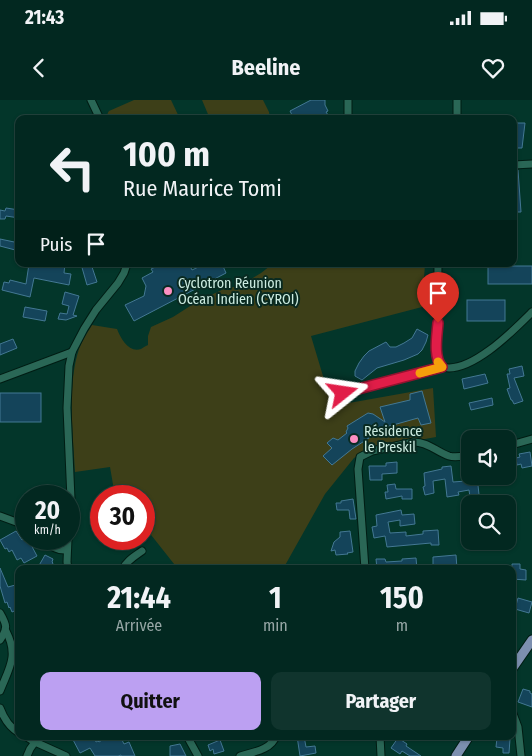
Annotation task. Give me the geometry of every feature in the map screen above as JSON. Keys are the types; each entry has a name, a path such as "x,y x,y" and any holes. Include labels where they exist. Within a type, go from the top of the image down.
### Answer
{"main road":[{"path":"516,663 532,640"},
{"path":"456,756 466,740"}],"street":[{"path":"91,100 98,115"},
{"path":"348,100 348,115"},
{"path":"457,115 458,100"},
{"path":"517,165 532,164"},
{"path":"71,485 68,408 69,366 72,352 96,310 118,283 126,267"},
{"path":"438,267 437,357 438,363 442,367 454,369 486,352 510,335 532,312"},
{"path":"0,379 72,352"},
{"path":"343,393 442,367"},
{"path":"516,444 532,439"},
{"path":"365,565 358,469 360,457 372,451 414,442 426,444 448,456 461,456"},
{"path":"0,516 15,522"},
{"path":"59,550 68,550 68,565"},
{"path":"124,565 142,550"},
{"path":"0,613 6,625 13,653 11,664 0,692"},
{"path":"0,640 6,631"},
{"path":"0,708 5,720 15,731"},
{"path":"516,721 521,756"},
{"path":"31,740 66,756"},
{"path":"189,740 198,756"},
{"path":"240,756 265,748 274,740"},
{"path":"380,740 381,756"},
{"path":"27,756 35,742"}],"green space":[{"path":"134,100 171,100 178,115 107,115 109,111"},
{"path":"202,100 263,100 269,115 208,115"},
{"path":"269,267 425,267 422,307 311,336 332,406 433,388 436,437 371,449 354,458 325,494 285,565 175,565 155,540 155,485 113,485 110,467 75,472 72,394 75,363 83,340 92,325 117,329 123,341 129,347 137,350 141,349 148,345 151,327 226,288 240,286"}],"building":[{"path":"311,100 325,100 328,115 292,115 290,111"},
{"path":"517,123 525,123 522,148 517,148"},
{"path":"517,170 518,170 521,212 517,212"},
{"path":"6,208 15,209 15,217 6,216 5,219 0,219 0,210 5,211"},
{"path":"0,239 15,242 15,250 0,246"},
{"path":"532,266 532,284 488,284 488,267"},
{"path":"29,267 65,267 64,273 71,274 69,285 34,278 30,297 2,290 4,282 9,283 10,280 26,284"},
{"path":"82,267 92,267 97,282 87,285"},
{"name":"Cyclotron Réunion Océan Indien (CYROI)","path":"155,267 190,267 192,270 198,267 223,267 226,273 134,321 125,305 144,296 146,286 142,278 153,272 151,269"},
{"path":"65,292 79,296 73,315 77,316 66,320 58,319 60,313 67,314 69,306 62,304"},
{"path":"467,300 505,300 505,321 467,321"},
{"path":"25,307 47,311 45,321 23,317"},
{"path":"417,329 428,335 422,350 418,354 377,368 362,380 355,376 359,363 369,351 386,342 390,347 396,347 412,338"},
{"path":"13,339 17,348 0,355 0,344"},
{"path":"522,366 524,376 514,378 523,401 514,404 507,389 510,388 507,374 510,374 509,369"},
{"path":"485,374 488,383 464,389 462,379"},
{"path":"422,391 431,423 421,425 418,418 386,427 352,449 332,465 323,456 332,448 327,443 333,438 338,440 347,433 347,426 368,413 385,422 380,407 410,400 410,394"},
{"path":"0,393 41,393 41,422 0,422"},
{"path":"492,398 493,405 471,410 469,403"},
{"path":"530,452 532,466 522,468 521,464 517,465 516,458 520,457 519,454"},
{"path":"397,462 397,473 382,474 382,480 370,480 369,466 386,466 386,463"},
{"path":"451,466 453,482 461,481 461,485 478,485 479,495 470,495 469,490 458,492 459,495 447,497 445,479 433,481 434,493 425,495 423,487 425,486 424,473 442,469 442,467"},
{"path":"395,484 396,489 412,489 412,499 402,499 402,496 386,499 387,485"},
{"path":"353,499 356,519 350,519 349,510 337,510 336,503"},
{"path":"401,510 402,515 414,514 415,524 400,526 400,520 388,522 390,533 406,532 406,536 423,534 423,531 438,530 439,545 431,545 431,543 387,547 385,536 374,538 372,527 377,526 376,515"},
{"path":"350,531 353,552 336,555 335,550 331,551 334,542 340,537 340,532"},
{"path":"15,532 15,550 34,550 37,556 24,563 21,558 17,560 12,550 9,552 7,548 5,549 0,540"},
{"path":"45,555 53,559 52,565 39,565"},
{"path":"456,555 457,565 433,565 433,557"},
{"path":"416,558 417,565 377,565 376,559 385,559 386,562 402,561 402,559"},
{"path":"520,564 520,569 526,570 526,580 516,579 516,565 512,565"},
{"path":"0,568 8,587 15,585 15,611 12,612 7,602 5,603 0,586"},
{"path":"518,598 532,602 529,613 516,609"},
{"path":"523,689 530,691 532,694 532,707 518,702"},
{"path":"73,740 95,740 99,742 102,740 122,740 124,744 129,742 135,756 95,756 90,748 80,753"},
{"path":"220,740 224,751 214,754 213,749 210,751 208,745"},
{"path":"298,740 305,740 306,747 315,746 316,753 300,756"},
{"path":"397,740 401,740 407,744 406,746 421,756 410,756 402,751 400,754 391,748"},
{"path":"497,740 510,740 509,753 503,753 503,748 496,747"},
{"path":"180,744 186,756 170,756 170,746"}],"slow traffic":[{"path":"420,373 442,367 438,362"}],"place":[{"name":"Cyclotron Réunion Océan Indien (CYROI)","path":"168,291"},
{"name":"Résidence le Preskil","path":"354,439"}],"route":[{"path":"343,393 442,367 438,363 437,357 438,323"}]}
